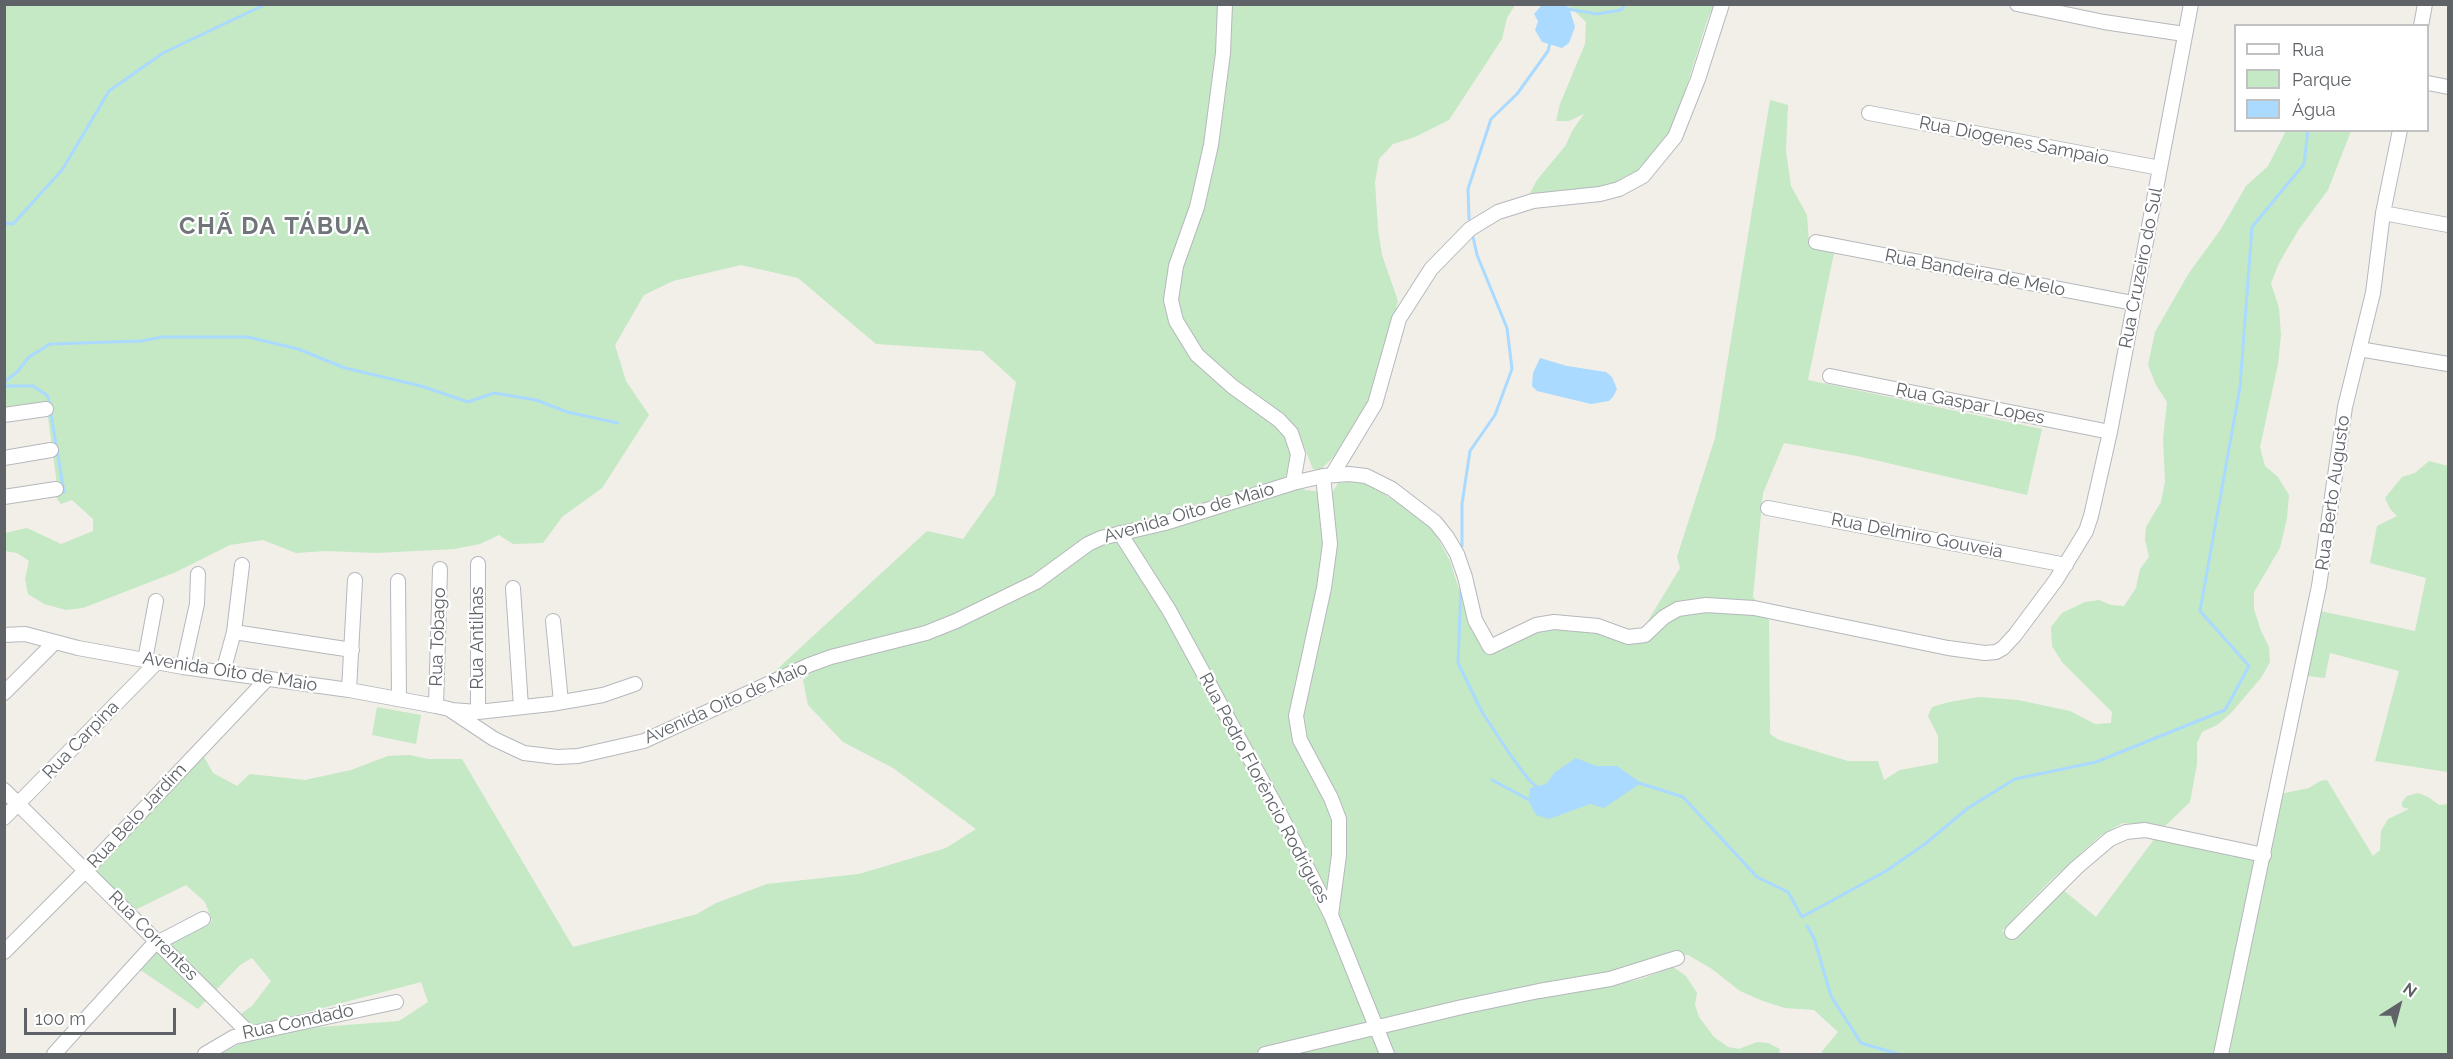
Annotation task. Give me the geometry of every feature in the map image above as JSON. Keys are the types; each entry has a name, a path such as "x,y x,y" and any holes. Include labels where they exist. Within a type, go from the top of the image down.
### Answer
{"street":[{"path":"1225,4 1223,53 1211,144 1197,207 1171,285 1171,300 1176,321 1197,355 1233,387 1280,420 1291,433 1298,454 1293,483"},
{"path":"1331,915 1339,855 1339,819 1331,798 1300,740 1296,716 1324,588 1330,544 1328,475 1375,404 1399,319 1431,269 1470,229 1498,212 1533,201 1600,194 1619,189 1644,176 1675,137 1698,79 1722,4"},
{"path":"2017,4 2104,22 2184,34"},
{"name":"Rua Cruzeiro do Sul","path":"2066,565 2086,531 2098,491 2191,4"},
{"path":"2421,24 2425,4"},
{"path":"2429,83 2448,87"},
{"name":"Rua Diogenes Sampaio","path":"1869,113 2160,168"},
{"name":"Rua Berto Augusto","path":"2221,1054 2319,586 2345,407 2373,293 2384,213 2400,132"},
{"path":"2384,213 2448,225"},
{"name":"Rua Bandeira de Melo","path":"1816,242 2133,303"},
{"path":"2359,349 2448,364"},
{"name":"Rua Gaspar Lopes","path":"1830,376 2110,432"},
{"path":"4,415 46,409"},
{"path":"4,458 51,450"},
{"name":"Avenida Oito de Maio","path":"4,635 25,634 183,667 349,690 443,708 494,739 532,755 557,757 578,756 636,743 682,725 820,661 926,633 956,621 1036,582 1093,540 1165,523 1293,483 1328,475 1358,475 1379,481 1435,522 1457,554 1475,620 1490,647 1527,629 1554,622 1598,626 1628,637 1645,635 1670,614 1687,607 1706,605 1754,608 1948,648 1989,653 2000,650 2010,640 2066,565"},
{"path":"4,497 56,489"},
{"name":"Rua Delmiro Gouveia","path":"1768,508 2066,565"},
{"name":"Rua Pedro Florêncio Rodrigues","path":"1120,532 1169,610 1278,810 1331,915 1387,1054"},
{"name":"Rua Antilhas","path":"478,564 478,712"},
{"path":"223,672 234,632 242,565"},
{"name":"Rua Tobago","path":"440,569 443,708"},
{"path":"183,667 197,604 198,573"},
{"path":"349,690 355,580"},
{"path":"398,580 399,699"},
{"path":"513,588 521,707"},
{"path":"151,661 156,601"},
{"path":"553,621 561,702"},
{"path":"234,632 352,650"},
{"path":"4,693 55,642"},
{"name":"Rua Carpina","path":"4,818 151,661"},
{"name":"Rua Belo Jardim","path":"4,952 87,869 267,679"},
{"path":"443,708 478,712 521,707 603,695 635,684"},
{"name":"Rua Correntes","path":"4,790 87,869 249,1033"},
{"path":"2012,932 2076,868 2110,839 2126,832 2145,830 2264,855"},
{"path":"54,1054 153,945 203,919"},
{"path":"1265,1054 1521,994 1610,979 1677,958"},
{"name":"Rua Condado","path":"205,1054 234,1037 396,1002"}],"green space":[{"path":"4,5 1220,5 1216,63 1204,151 1186,221 1166,283 1165,304 1174,332 1201,366 1275,421 1290,444 1292,458 1290,470 1283,479 1305,490 1332,493 1338,483 1360,481 1403,505 1434,531 1450,561 1470,624 1482,649 1528,625 1632,634 1643,629 1680,568 1677,557 1715,438 1770,100 1788,105 1786,151 1791,186 1807,215 1809,243 1834,253 1808,380 2042,429 2027,495 1857,456 1784,443 1763,493 1753,597 1769,618 1770,734 1779,740 1848,761 1878,761 1884,780 1900,770 1938,763 1938,736 1928,716 1932,707 1949,702 1979,697 2018,700 2070,711 2095,724 2111,723 2112,712 2062,662 2052,646 2051,627 2062,613 2085,602 2099,600 2111,605 2124,606 2136,588 2140,569 2149,557 2145,540 2146,527 2161,502 2165,481 2163,439 2167,402 2156,385 2148,365 2155,332 2189,273 2221,229 2246,186 2268,166 2285,132 2351,132 2328,190 2299,229 2279,263 2271,283 2279,308 2281,335 2278,364 2260,447 2265,466 2278,477 2289,495 2287,518 2280,548 2254,592 2254,609 2269,647 2270,662 2261,678 2231,713 2217,725 2202,732 2197,743 2197,764 2190,802 2165,826 2123,823 2100,836 2050,881 2002,931 2012,938 2062,889 2096,917 2155,838 2258,858 2280,794 2309,788 2320,781 2327,780 2373,856 2380,850 2381,831 2388,819 2409,809 2402,807 2402,802 2407,796 2418,793 2439,805 2448,804 2448,1054 1820,1054 1838,1032 1814,1010 1785,1008 1763,1001 1740,991 1712,969 1688,955 1671,954 1622,970 1627,982 1673,967 1686,976 1697,993 1695,1005 1699,1017 1714,1037 1728,1047 1739,1049 1757,1042 1768,1043 1780,1049 1779,1054 221,1054 252,1037 281,1030 399,1021 428,1002 421,982 251,1027 239,1015 252,1006 271,981 252,958 240,965 198,1009 136,967 156,947 209,925 212,920 205,902 186,885 135,910 92,868 204,757 213,773 237,786 250,774 305,780 351,770 388,756 409,755 429,759 462,759 573,947 697,914 716,903 767,884 859,874 946,848 976,829 893,768 843,742 808,705 803,680 838,649 773,673 927,531 963,539 995,494 1016,382 982,351 876,344 798,278 741,265 673,281 644,295 615,345 626,381 649,415 602,488 562,517 543,543 513,544 499,535 480,544 454,549 377,553 325,551 296,553 263,540 230,545 176,572 83,608 66,610 44,604 28,594 25,579 29,561 17,553 5,551 5,533 27,528 61,544 93,531 93,519 72,500 61,504 57,499 46,402 5,407"},
{"path":"1230,5 1515,5 1507,18 1502,39 1449,120 1415,137 1393,144 1379,159 1375,182 1378,229 1382,255 1398,301 1378,377 1365,407 1342,449 1320,470 1313,469 1300,437 1288,420 1235,383 1210,360 1192,339 1180,316 1176,292 1183,260 1201,213 1214,169 1231,36"},
{"path":"1568,5 1715,5 1708,18 1675,123 1652,159 1640,172 1617,182 1592,188 1528,197 1537,180 1566,145 1572,131 1584,114 1569,121 1556,121 1560,104 1585,44 1586,22"},
{"path":"2429,461 2448,466 2448,772 2375,761 2399,671 2330,653 2325,678 2307,676 2320,611 2415,631 2426,578 2370,563 2377,526 2397,516 2390,509 2385,498 2402,477 2415,473"},
{"path":"377,707 421,715 416,744 372,735"}],"water":[{"path":"1541,6 1569,7 1575,27 1569,43 1562,48 1542,42 1535,30 1538,21 1534,14"},
{"path":"1540,358 1567,366 1606,372 1612,377 1617,389 1609,401 1591,404 1537,391 1532,386 1533,373"},
{"path":"1576,758 1596,766 1617,766 1641,783 1604,808 1590,804 1549,819 1536,815 1529,802 1530,788 1546,784 1555,772"}],"waterway":[{"path":"4,223 13,224 62,170 109,91 163,53 266,4"},
{"path":"1568,9 1597,14 1621,10 1625,4"},
{"path":"1469,219 1468,189 1491,119 1517,94 1548,51 1550,43"},
{"path":"1639,783 1683,797 1757,877 1788,892 1802,917 1886,871 1925,844 1968,808 2015,779 2096,762 2225,710 2249,666 2200,611 2240,387 2252,227 2304,164 2308,132"},
{"path":"1462,546 1462,504 1470,451 1495,415 1512,369 1507,328 1477,255 1473,237"},
{"path":"4,382 17,372 29,357 50,344 141,341 162,337 248,337 298,349 345,368 421,386 468,402 494,393 536,400 567,412 618,423"},
{"path":"4,386 33,386 48,396 64,492"},
{"path":"1461,586 1458,663 1482,712 1511,756 1538,788"},
{"path":"1492,780 1533,802"},
{"path":"1807,926 1814,938 1831,996 1861,1043 1898,1054"}],"district":[{"name":"CHÃ DA TÁBUA","path":"275,227"}]}
